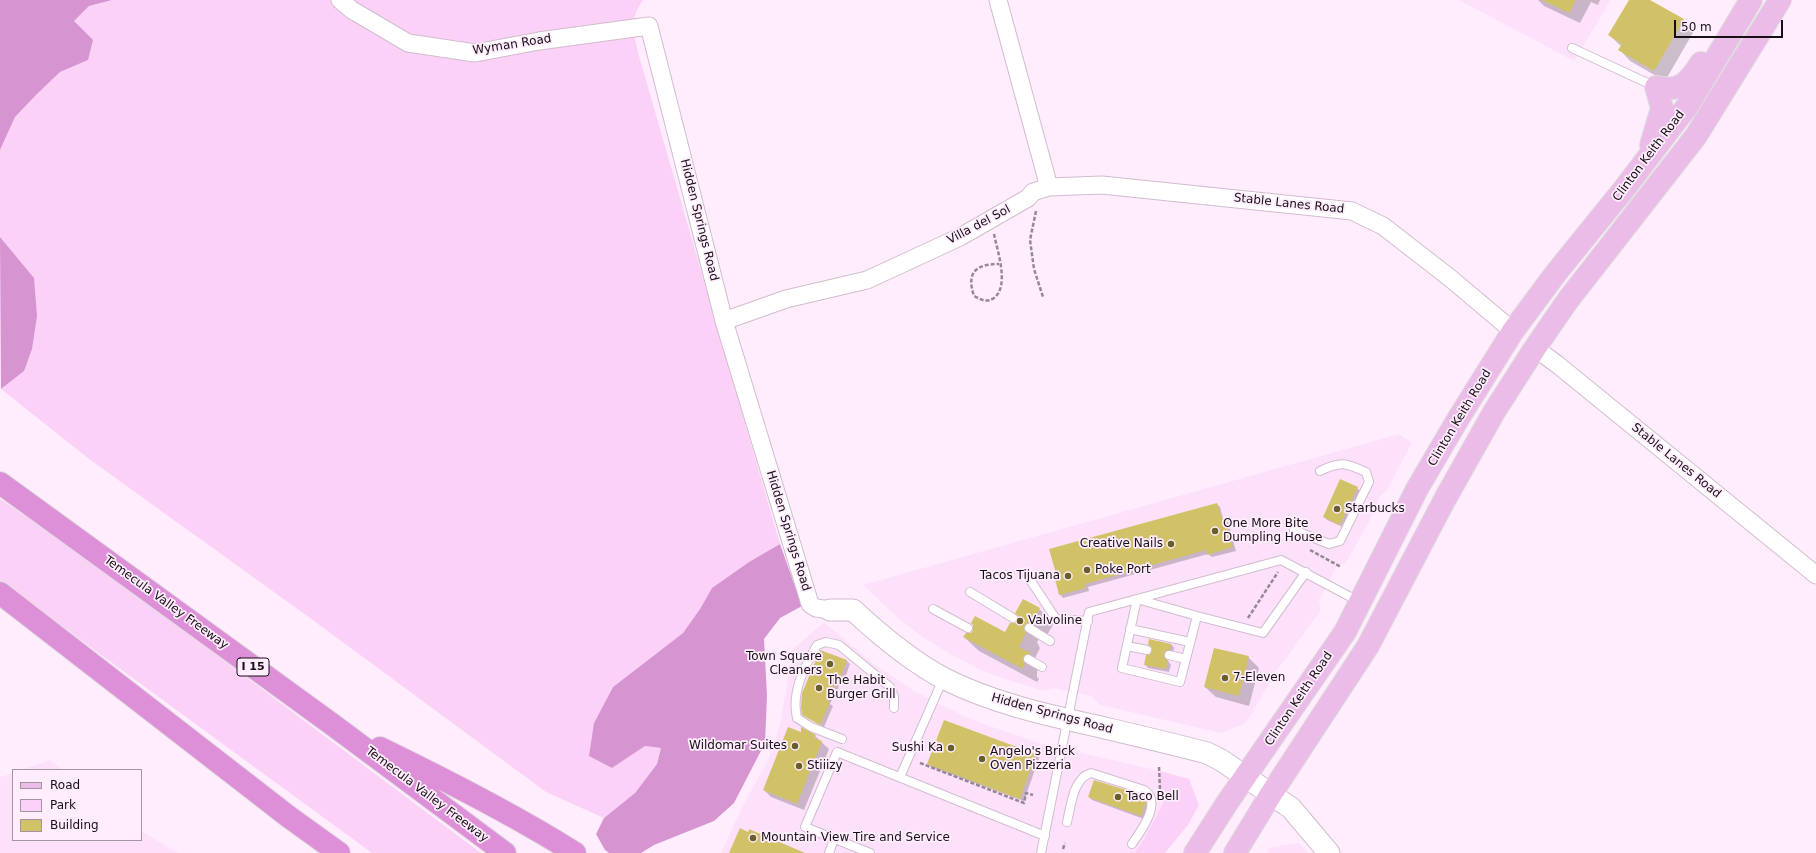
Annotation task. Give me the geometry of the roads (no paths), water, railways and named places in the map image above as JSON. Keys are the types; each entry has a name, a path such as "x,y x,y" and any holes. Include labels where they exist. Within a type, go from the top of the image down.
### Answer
{"highway":[{"name":"Temecula Valley Freeway","path":"0,484 333,725 505,853"},
{"path":"0,593 289,817 339,853"},
{"path":"333,725 440,777 575,853"},
{"path":"289,817 315,853"}],"main road":[{"name":"Clinton Keith Road","path":"1235,853 1271,794 1368,646 1445,500 1494,412 1534,348 1568,300 1696,136 1780,0"},
{"name":"Clinton Keith Road","path":"1195,853 1345,632 1417,489 1458,419 1514,331 1688,105 1748,6"},
{"path":"1643,164 1655,134 1662,108 1656,87 1664,89 1683,85 1693,76 1725,21 1748,6"},
{"path":"1534,348 1531,344 1532,333 1538,319 1581,259 1588,233"},
{"path":"1445,500 1444,478 1466,430 1518,344 1514,331"}],"street":[{"name":"Wyman Road","path":"340,0 352,10 408,43 475,53 539,41 649,26"},
{"path":"998,0 1041,190"},
{"name":"Hidden Springs Road","path":"649,26 724,320 810,604 816,608 830,610 853,610 876,631 905,653 943,678 970,691 1002,702 1207,753 1246,776 1291,808 1329,853"},
{"name":"Stable Lanes Road","path":"1041,190 1102,185 1352,211 1383,226 1450,278 1514,331"},
{"name":"Villa del Sol","path":"724,320 786,299 867,280 960,237 1041,190"},
{"name":"Stable Lanes Road","path":"1534,348 1558,365 1816,575"}],"lane":[{"path":"1572,48 1656,87"},
{"path":"1294,530 1329,544 1340,541 1369,482 1366,472 1347,464 1334,465 1320,470"},
{"path":"1041,853 1067,719 1090,612 1281,560 1361,602"},
{"path":"1137,599 1263,633 1306,572"},
{"path":"1027,575 1056,619 1088,621"},
{"path":"970,592 1013,618"},
{"path":"1137,599 1122,668 1180,682 1197,616"},
{"path":"933,609 968,628"},
{"path":"1029,628 1050,640"},
{"path":"1130,629 1190,642"},
{"path":"842,739 811,727 797,718 795,708 797,689 817,645 826,642 839,645 890,687 894,697 894,708"},
{"path":"1127,646 1147,650"},
{"path":"1169,655 1186,659"},
{"path":"1028,659 1042,667"},
{"path":"900,777 943,678"},
{"path":"870,853 805,827 837,752 1045,836"},
{"path":"1067,822 1077,785 1086,774 1091,773 1144,790 1150,794 1152,802 1145,825 1132,844"},
{"path":"829,853 834,839"}],"place":[{"name":"Starbucks","path":"1337,509"},
{"name":"One More Bite Dumpling House","path":"1215,531"},
{"name":"Creative Nails","path":"1171,544"},
{"name":"Poke Port","path":"1087,570"},
{"name":"Tacos Tijuana","path":"1068,576"},
{"name":"Valvoline","path":"1020,621"},
{"name":"Town Square Cleaners","path":"830,664"},
{"name":"7-Eleven","path":"1225,678"},
{"name":"The Habit Burger Grill","path":"819,688"},
{"name":"Wildomar Suites","path":"795,746"},
{"name":"Sushi Ka","path":"951,748"},
{"name":"Angelo's Brick Oven Pizzeria","path":"982,759"},
{"name":"Stiiizy","path":"799,766"},
{"name":"Taco Bell","path":"1118,797"},
{"name":"Mountain View Tire and Service","path":"753,838"}]}
